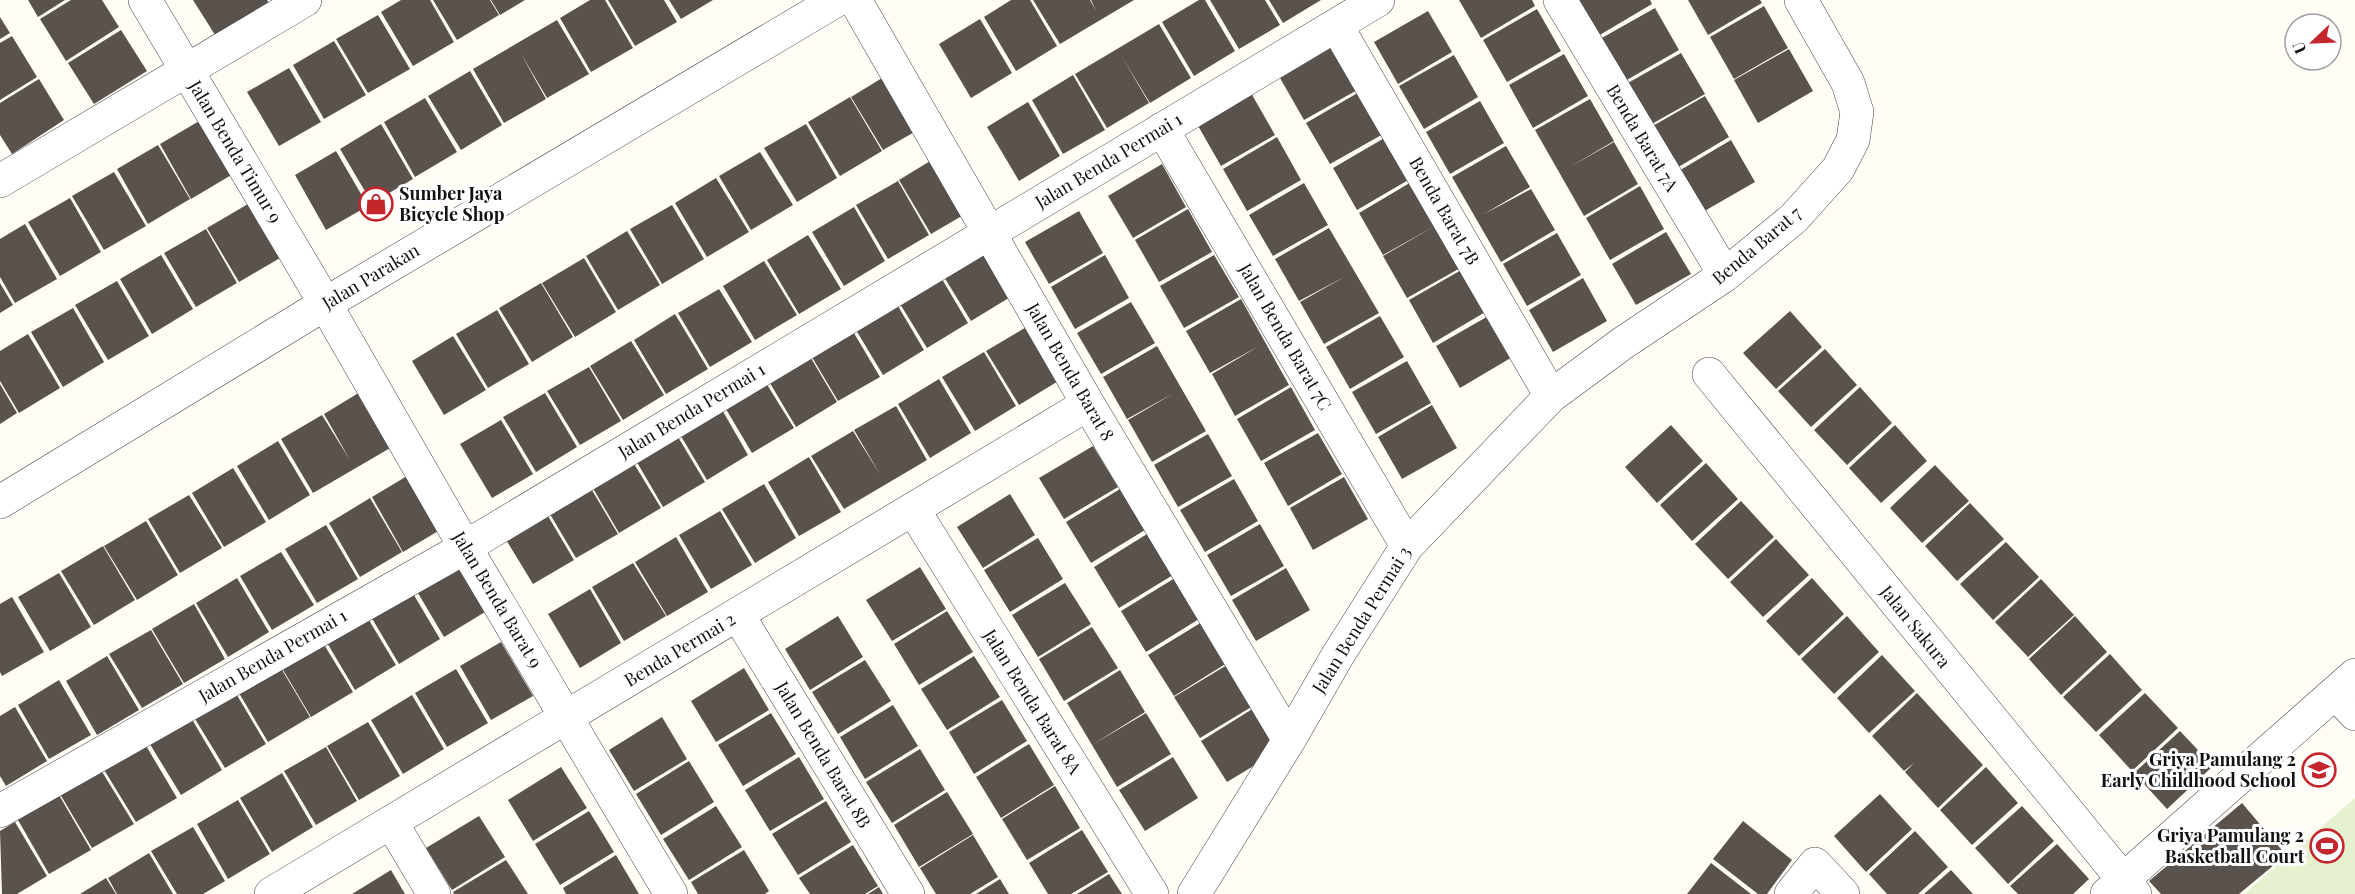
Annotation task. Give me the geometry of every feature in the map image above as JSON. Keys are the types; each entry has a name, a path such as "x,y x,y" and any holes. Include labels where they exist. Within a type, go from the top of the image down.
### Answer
{"street":[{"name":"Jalan Benda Timur 9","path":"145,0 325,304"},
{"path":"3,172 187,72 305,0"},
{"name":"Jalan Parakan","path":"0,502 325,304 837,0"},
{"name":"Jalan Benda Barat 8","path":"855,0 1088,404 1289,740"},
{"name":"Jalan Benda Permai 1","path":"0,811 465,547 1378,0"},
{"name":"Benda Barat 7A","path":"1560,0 1725,275"},
{"name":"Benda Barat 7","path":"1662,318 1725,275 1794,218 1838,169 1853,140 1857,112 1848,82 1801,0"},
{"name":"Benda Barat 7B","path":"1336,25 1551,396"},
{"name":"Jalan Benda Barat 7C","path":"1162,129 1407,546"},
{"name":"Jalan Benda Barat 9","path":"325,304 465,547 671,894"},
{"name":"Jalan Benda Permai 3","path":"1194,894 1289,740 1338,655 1407,546 1551,396 1623,343 1662,318"},
{"name":"Jalan Sakura","path":"1709,374 2121,889"},
{"name":"Benda Permai 2","path":"271,894 1088,404"},
{"name":"Jalan Benda Barat 8A","path":"913,509 1152,894"},
{"name":"Jalan Benda Barat 8B","path":"738,615 908,894"},
{"path":"2121,889 2348,694"},
{"path":"391,822 434,894"},
{"path":"1791,894 1815,864 1842,894"}],"green space":[{"name":"Griya Pamulang 2 Basketball Court","path":"2355,798 2355,894 2244,894"}],"building":[{"path":"28,0 65,0 38,17"},
{"path":"71,0 102,0 119,27 66,61 40,19"},
{"path":"193,0 267,0 270,5 217,38"},
{"path":"401,0 430,0 454,42 413,66 381,12"},
{"path":"433,0 490,0 499,15 457,40"},
{"path":"491,0 525,0 500,15"},
{"path":"590,0 605,0 633,48 591,72 560,18"},
{"path":"608,0 664,0 677,22 635,46"},
{"path":"669,0 713,0 681,19"},
{"path":"1011,0 1030,0 1057,46 1016,71 984,17"},
{"path":"1033,0 1090,0 1096,11 1091,0 1134,0 1060,44"},
{"path":"1199,0 1205,0 1235,51 1194,76 1162,22"},
{"path":"1210,0 1265,0 1280,25 1239,49"},
{"path":"1269,0 1321,0 1283,23"},
{"path":"1459,0 1532,0 1535,6 1481,38"},
{"path":"1578,0 1650,0 1652,4 1598,36"},
{"path":"1688,0 1760,0 1762,3 1708,35"},
{"path":"1764,6 1788,48 1734,79 1710,37"},
{"path":"1655,8 1679,50 1625,81 1600,39"},
{"path":"1537,9 1561,51 1507,82 1483,40"},
{"path":"1428,11 1452,52 1398,84 1374,42"},
{"path":"378,15 410,69 368,93 336,39"},
{"path":"0,17 10,33 0,39"},
{"path":"980,19 1012,73 971,98 939,44"},
{"path":"557,20 589,74 547,98 520,52 546,99 504,123 473,69"},
{"path":"1159,24 1191,78 1150,103 1122,57 1149,103 1107,128 1075,74"},
{"path":"121,30 147,71 94,104 68,63"},
{"path":"12,36 37,77 0,100 0,43"},
{"path":"334,41 366,95 324,119 293,65"},
{"path":"1334,46 1359,89 1304,120 1280,78"},
{"path":"1789,49 1813,91 1758,123 1734,80"},
{"path":"1681,53 1705,94 1650,125 1626,84"},
{"path":"1564,54 1588,96 1533,128 1509,85"},
{"path":"1454,55 1478,97 1424,129 1399,86"},
{"path":"289,68 321,122 279,146 247,92"},
{"path":"470,71 502,125 461,150 428,96"},
{"path":"892,72 925,126 883,150 851,97"},
{"path":"1073,75 1105,130 1063,154 1032,100"},
{"path":"39,79 64,120 12,154 0,135 0,103"},
{"path":"1361,91 1385,133 1330,164 1306,123"},
{"path":"1251,93 1275,135 1221,166 1197,124"},
{"path":"1705,96 1729,137 1675,169 1651,127"},
{"path":"850,97 882,151 840,176 808,122"},
{"path":"425,98 457,152 415,177 384,122"},
{"path":"1590,99 1614,141 1568,168 1614,142 1638,184 1584,216 1535,130"},
{"path":"1480,101 1504,143 1450,174 1426,132"},
{"path":"1028,102 1060,156 1019,181 987,127"},
{"path":"201,120 233,174 191,199 160,144"},
{"path":"381,124 413,179 372,203 340,149"},
{"path":"806,124 837,178 797,202 764,148"},
{"path":"1277,137 1301,180 1247,211 1223,169"},
{"path":"1386,137 1410,179 1357,210 1333,168"},
{"path":"1731,140 1755,182 1701,213 1677,172"},
{"path":"158,145 190,199 148,224 117,169"},
{"path":"1506,146 1530,187 1484,214 1531,189 1555,230 1501,262 1452,177"},
{"path":"336,151 368,206 326,230 295,175"},
{"path":"760,152 793,205 751,230 719,176"},
{"path":"940,155 972,210 931,234 899,180"},
{"path":"1162,164 1186,207 1133,238 1108,196"},
{"path":"114,172 146,226 104,250 72,196"},
{"path":"716,178 749,232 707,257 675,203"},
{"path":"898,181 929,235 888,259 856,205"},
{"path":"1413,181 1462,267 1407,298 1383,256 1435,226 1383,255 1359,213"},
{"path":"1304,183 1328,225 1273,256 1249,215"},
{"path":"1640,186 1664,229 1610,260 1586,218"},
{"path":"70,198 101,252 60,276 28,222"},
{"path":"248,204 280,258 239,282 207,228"},
{"path":"672,205 704,259 662,284 630,229"},
{"path":"854,207 885,261 844,286 812,232"},
{"path":"1188,209 1212,252 1159,282 1135,240"},
{"path":"1079,211 1103,253 1049,284 1025,242"},
{"path":"25,224 57,279 15,303 0,277 0,239"},
{"path":"1329,228 1379,313 1324,344 1300,302 1346,276 1299,301 1275,259"},
{"path":"206,229 237,283 196,307 164,253"},
{"path":"627,231 660,285 618,310 586,256"},
{"path":"1666,232 1691,274 1636,305 1612,264"},
{"path":"1557,233 1581,275 1527,306 1503,264"},
{"path":"808,235 841,289 799,314 767,260"},
{"path":"980,242 1012,296 971,321 938,267"},
{"path":"161,255 193,309 152,334 120,279"},
{"path":"1105,255 1129,298 1075,329 1051,287"},
{"path":"1214,255 1239,297 1184,328 1160,286"},
{"path":"584,258 616,312 575,337 542,283"},
{"path":"764,261 797,315 755,340 723,286"},
{"path":"936,269 968,323 927,348 894,294"},
{"path":"1463,269 1487,311 1433,343 1409,300"},
{"path":"1583,278 1607,321 1553,352 1529,310"},
{"path":"117,281 149,336 108,360 75,305"},
{"path":"0,283 13,305 0,313"},
{"path":"541,283 573,337 532,362 499,308"},
{"path":"719,289 752,342 710,367 678,313"},
{"path":"892,296 924,350 883,375 850,320"},
{"path":"1241,299 1289,385 1235,416 1212,374 1259,346 1210,373 1186,331"},
{"path":"1131,302 1155,343 1101,374 1077,333"},
{"path":"73,308 104,362 63,387 31,332"},
{"path":"497,310 529,364 488,388 456,334"},
{"path":"1790,311 1822,347 1776,389 1743,353"},
{"path":"675,314 708,369 666,394 634,340"},
{"path":"1490,315 1514,356 1460,388 1436,346"},
{"path":"1380,316 1404,357 1350,389 1326,347"},
{"path":"848,323 880,377 838,401 806,347"},
{"path":"1028,326 1060,380 1019,405 986,351"},
{"path":"28,334 60,388 19,413 0,381 0,351"},
{"path":"453,336 486,390 444,415 412,361"},
{"path":"631,341 664,395 623,420 590,366"},
{"path":"1157,346 1206,431 1152,462 1128,420 1174,393 1127,419 1103,377"},
{"path":"805,348 837,402 796,427 764,373"},
{"path":"1825,349 1857,385 1811,427 1778,391"},
{"path":"984,352 1016,406 975,431 942,377"},
{"path":"1407,361 1431,403 1376,434 1352,392"},
{"path":"589,367 621,421 580,445 547,391"},
{"path":"761,375 794,428 752,453 720,399"},
{"path":"939,379 971,433 930,458 898,404"},
{"path":"0,384 17,413 0,424"},
{"path":"1291,387 1315,430 1261,461 1237,419"},
{"path":"1860,387 1892,423 1847,465 1814,430"},
{"path":"365,389 397,444 313,493 281,439 322,415 350,460 324,414"},
{"path":"545,393 577,447 536,472 503,417"},
{"path":"717,401 748,455 707,480 675,426"},
{"path":"1432,405 1457,448 1402,479 1378,437"},
{"path":"896,406 927,460 844,509 811,456 853,431 881,476 854,430"},
{"path":"501,420 533,474 492,498 460,444"},
{"path":"1671,425 1703,461 1657,503 1625,467"},
{"path":"1895,425 1927,461 1881,503 1849,468"},
{"path":"672,427 705,482 663,507 631,452"},
{"path":"1318,433 1342,474 1288,506 1264,463"},
{"path":"1208,434 1232,476 1178,507 1154,465"},
{"path":"278,441 310,495 269,520 237,466"},
{"path":"1093,446 1118,487 1064,519 1039,478"},
{"path":"628,454 661,508 619,533 587,478"},
{"path":"809,457 841,512 799,536 768,482"},
{"path":"1706,463 1738,499 1692,541 1660,505"},
{"path":"1935,465 1969,501 1922,543 1890,508"},
{"path":"233,468 266,522 224,547 192,493"},
{"path":"412,473 445,527 403,552 372,497"},
{"path":"1344,477 1368,519 1313,550 1290,508"},
{"path":"1234,479 1258,521 1205,552 1180,510"},
{"path":"586,480 618,534 576,558 544,504"},
{"path":"764,484 796,538 755,563 722,509"},
{"path":"1120,489 1145,530 1091,563 1066,522"},
{"path":"1010,494 1035,535 983,568 957,527"},
{"path":"189,495 222,548 180,573 148,519"},
{"path":"370,498 402,552 360,577 329,523"},
{"path":"1741,501 1774,537 1728,579 1695,544"},
{"path":"1970,503 2004,539 1957,581 1925,546"},
{"path":"542,506 574,560 533,584 500,530"},
{"path":"720,511 752,565 711,589 679,535"},
{"path":"146,521 178,575 137,600 104,546"},
{"path":"1260,524 1284,566 1231,596 1207,555"},
{"path":"326,525 358,579 317,603 285,549"},
{"path":"1147,534 1173,575 1119,608 1094,567"},
{"path":"676,537 708,592 667,616 635,562"},
{"path":"1038,538 1063,579 1010,612 984,570"},
{"path":"1776,539 1809,575 1763,617 1730,582"},
{"path":"2006,542 2039,577 1993,620 1960,584"},
{"path":"103,546 135,600 94,625 61,571"},
{"path":"281,552 314,605 272,630 240,576"},
{"path":"453,558 485,612 444,637 412,583"},
{"path":"633,563 666,616 624,641 592,587"},
{"path":"920,567 946,609 892,641 866,600"},
{"path":"1286,568 1310,610 1256,641 1232,600"},
{"path":"59,573 91,627 50,651 18,597"},
{"path":"237,578 269,632 228,657 196,603"},
{"path":"1175,578 1199,619 1146,652 1121,611"},
{"path":"1812,578 1844,614 1799,656 1766,621"},
{"path":"2041,579 2074,615 2028,657 1995,622"},
{"path":"1065,583 1091,624 1038,657 1012,615"},
{"path":"408,585 440,639 399,664 367,610"},
{"path":"590,589 621,643 580,668 548,614"},
{"path":"12,597 44,652 2,676 0,672 0,604"},
{"path":"194,604 225,659 184,683 152,629"},
{"path":"947,611 973,652 919,685 894,644"},
{"path":"364,612 396,665 355,690 323,636"},
{"path":"838,616 863,657 810,690 785,649"},
{"path":"1847,616 1879,652 1834,694 1801,659"},
{"path":"2075,616 2107,652 2061,695 2029,659"},
{"path":"1202,622 1227,663 1174,696 1148,655"},
{"path":"1092,627 1118,668 1064,701 1039,659"},
{"path":"151,630 183,684 142,708 109,654"},
{"path":"320,638 353,692 311,717 279,663"},
{"path":"501,642 533,696 491,720 460,666"},
{"path":"2110,654 2142,690 2096,732 2063,697"},
{"path":"1882,655 1915,691 1869,733 1837,698"},
{"path":"107,656 139,710 97,735 66,681"},
{"path":"974,656 1000,697 947,730 921,689"},
{"path":"865,660 891,701 838,734 812,692"},
{"path":"278,663 310,717 268,742 236,688"},
{"path":"1227,665 1253,706 1200,738 1174,697"},
{"path":"744,668 769,710 716,742 691,701"},
{"path":"456,669 488,723 447,747 415,693"},
{"path":"1120,670 1145,712 1092,745 1067,703"},
{"path":"59,680 91,735 49,759 18,705"},
{"path":"234,690 266,744 225,768 192,714"},
{"path":"1917,693 1983,765 1938,808 1905,772 1914,763 1904,771 1872,736"},
{"path":"2145,693 2178,728 2132,771 2099,735"},
{"path":"412,695 444,749 403,774 371,720"},
{"path":"1002,700 1027,741 974,774 949,732"},
{"path":"893,705 918,746 865,779 840,737"},
{"path":"15,707 47,761 6,786 0,776 0,716"},
{"path":"1254,708 1280,750 1227,782 1201,741"},
{"path":"771,713 796,754 743,786 718,745"},
{"path":"1146,713 1171,754 1117,787 1092,745"},
{"path":"190,716 222,770 181,795 148,741"},
{"path":"662,717 687,759 634,791 609,750"},
{"path":"368,722 400,776 359,800 327,746"},
{"path":"2180,731 2213,766 2167,809 2134,773"},
{"path":"145,744 177,798 136,822 103,768"},
{"path":"1029,744 1054,785 1001,818 976,777"},
{"path":"326,747 357,801 316,825 284,771"},
{"path":"920,749 945,790 892,823 866,782"},
{"path":"799,757 824,799 770,831 745,790"},
{"path":"1173,757 1198,798 1145,831 1119,790"},
{"path":"689,761 714,802 661,835 636,794"},
{"path":"561,767 587,808 533,841 508,800"},
{"path":"1986,767 2018,803 1972,845 1940,810"},
{"path":"101,770 134,824 92,848 60,794"},
{"path":"282,773 313,827 272,852 240,798"},
{"path":"1055,786 1080,828 1027,860 1002,819"},
{"path":"947,792 973,834 919,867 894,825"},
{"path":"1880,794 1912,829 1866,872 1834,836"},
{"path":"59,795 91,850 49,874 18,820"},
{"path":"238,800 270,854 228,879 197,824"},
{"path":"826,801 851,842 798,875 772,834"},
{"path":"2242,803 2286,855 2239,894 2161,894 2149,881"},
{"path":"716,806 742,847 689,880 663,839"},
{"path":"2022,806 2054,841 2008,884 1975,848"},
{"path":"589,811 614,852 560,885 535,844"},
{"path":"479,816 505,857 452,890 426,848"},
{"path":"1743,821 1792,860 1767,894 1758,894 1713,859"},
{"path":"15,822 47,876 17,894 2,894 0,831"},
{"path":"193,827 225,881 203,894 177,894 151,851"},
{"path":"1082,830 1108,872 1071,894 1048,894 1029,863"},
{"path":"1915,831 1948,867 1918,894 1887,894 1869,874"},
{"path":"973,835 998,877 970,894 936,894 920,868"},
{"path":"2057,844 2089,879 2073,894 2018,894 2010,886"},
{"path":"853,845 878,886 865,894 810,894 799,878"},
{"path":"744,850 769,891 765,894 698,894 691,882"},
{"path":"149,853 173,894 117,894 108,878"},
{"path":"616,855 639,894 566,894 563,888"},
{"path":"506,860 528,894 454,894 453,892"},
{"path":"1711,863 1751,894 1687,894"},
{"path":"391,870 405,894 352,894"},
{"path":"1951,870 1973,894 1924,894"},
{"path":"1109,874 1122,894 1077,894"},
{"path":"106,878 116,894 80,894"},
{"path":"1000,879 1009,894 976,894"},
{"path":"879,887 883,894 868,894"}],"place":[{"name":"Sumber Jaya Bicycle Shop","path":"376,204"},
{"name":"Griya Pamulang 2 Early Childhood School","path":"2319,770"},
{"name":"Griya Pamulang 2 Basketball Court","path":"2327,846"}]}
